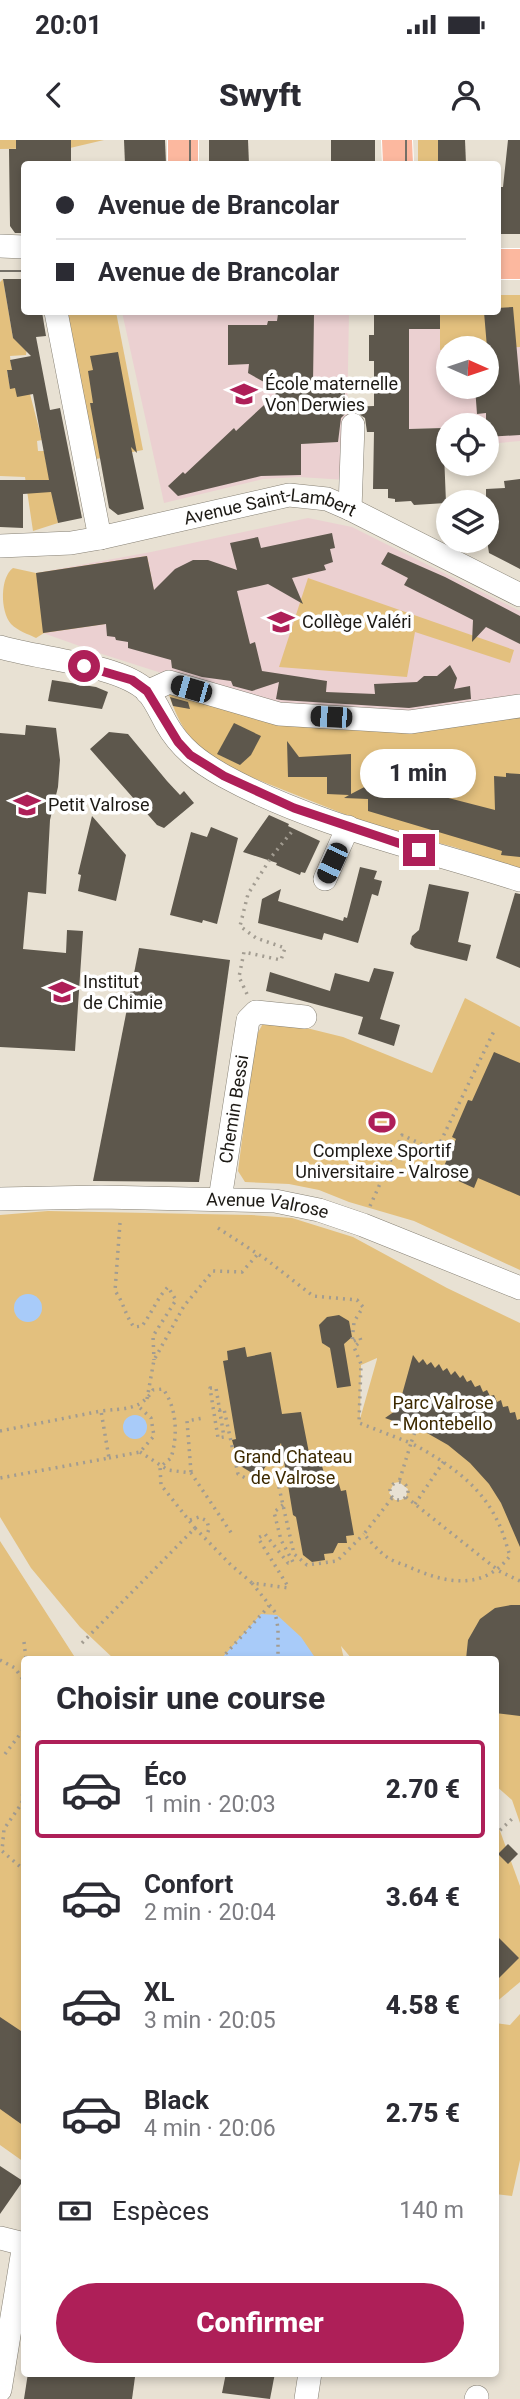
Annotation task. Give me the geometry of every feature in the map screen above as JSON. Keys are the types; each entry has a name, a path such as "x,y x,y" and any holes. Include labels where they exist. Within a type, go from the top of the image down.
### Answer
{"main road":[{"path":"183,140 183,161"},
{"path":"397,140 398,161"},
{"path":"501,264 520,264"}],"street":[{"path":"0,246 21,247"},
{"path":"57,315 100,538"},
{"path":"350,509 353,425"},
{"name":"Avenue Saint-Lambert","path":"0,546 71,543 100,538 289,495 327,499 520,595"},
{"path":"0,647 132,680 147,691 178,742 190,755 261,794 348,827 520,880"},
{"path":"147,691 169,682 279,714 410,722 520,706"},
{"path":"325,879 348,827"},
{"path":"248,1020 256,1012 305,1017"},
{"name":"Chemin Bessi","path":"220,1199 248,1020"},
{"name":"Avenue Valrose","path":"0,1199 101,1197 275,1200 363,1224 520,1288"},
{"path":"0,2238 21,2243"},
{"path":"1,2383 21,2262"},
{"path":"306,2399 309,2377"}],"path":[{"path":"248,1020 250,999 239,977 244,952 281,960 285,948 256,938 240,926 248,894 271,856 307,813"},
{"path":"363,1224 402,1135 436,1151 495,1029"},
{"path":"120,1223 115,1291 124,1304 126,1317 134,1327 142,1326 151,1315 159,1296 168,1287 176,1300 153,1336 154,1360 146,1401"},
{"path":"218,1228 258,1254 313,1296 357,1300 363,1307 354,1322 352,1342 360,1338 354,1347 361,1364 359,1423 411,1443 444,1461 475,1486 497,1519 510,1556 499,1570 486,1577 466,1581 431,1577 385,1556 364,1535"},
{"path":"154,1360 184,1306 213,1270 242,1272 258,1254"},
{"path":"211,1388 216,1388 219,1410 224,1437 218,1438 211,1388"},
{"path":"0,1431 138,1406 146,1401 153,1390 163,1389 172,1400 176,1434 171,1458 160,1467"},
{"path":"0,1478 140,1452 154,1436 152,1418 138,1406"},
{"path":"219,1410 224,1409 238,1474 253,1482 276,1474 295,1554 307,1565 337,1561 364,1535 392,1498"},
{"path":"101,1411 110,1458"},
{"path":"203,1418 187,1421 191,1473 232,1534"},
{"path":"399,1482 408,1489 406,1497 398,1501 389,1493 390,1487 399,1482 416,1429"},
{"path":"140,1452 160,1467 191,1473"},
{"path":"415,1504 444,1461"},
{"path":"160,1467 162,1485 195,1528 252,1583 275,1612 278,1656"},
{"path":"406,1497 499,1570 520,1581"},
{"path":"252,1583 289,1588 258,1538 265,1534 288,1563 293,1562 281,1540 274,1512 283,1505"},
{"path":"190,1520 200,1517 208,1521 209,1529 205,1538"},
{"path":"82,1643 195,1528"},
{"path":"224,1656 269,1606"},
{"path":"24,1642 26,1656"},
{"path":"0,1660 15,1668 21,1677"},
{"path":"5,1754 21,1733"},
{"path":"0,1859 4,1829 21,1804"},
{"path":"499,1831 513,1818"},
{"path":"1,1850 21,1867"}],"shaded area":[{"path":"501,295 520,295 520,441 499,443 499,413 436,413 436,428 409,429 409,329 440,329 440,315 501,315"},
{"name":"École maternelle Von Derwies","path":"123,315 349,315 346,480 299,477 263,479 164,503"},
{"name":"Collège Valéri","path":"308,518 352,527 520,611 520,700 405,716 277,710 43,633 36,573 151,552"}],"green space":[{"path":"0,140 104,140 70,148 0,149"},
{"path":"418,140 438,140 438,161 418,161"},
{"path":"3,279 13,338 28,339 26,355 10,356 12,370 7,371 10,388 30,394 42,440 37,441 38,451 44,451 58,523 33,531 25,477 0,476 0,282"},
{"path":"501,295 520,295 520,347 499,348 499,336 440,336 440,315 501,315"},
{"path":"63,315 117,315 143,450 91,460"},
{"path":"147,556 159,616 44,633 36,638 17,629 7,618 3,594 6,579 13,568 36,573"},
{"path":"308,578 514,650 510,663 415,632 407,677 279,667"},
{"path":"167,689 277,719 520,710 520,869 354,818 223,766 202,751 187,734"},
{"name":"Complexe Sportif Universitaire - Valrose","path":"465,998 520,1027 520,1270 414,1221 349,1202 319,1190 289,1184 245,1182 238,1171 255,1038 266,1018 343,1037 432,1073"},
{"path":"48,1211 292,1218 353,1237 447,1288 520,1323 520,1823 512,1800 499,1789 499,1656 349,1656 341,1646 343,1656 111,1656 80,1627 31,1568 0,1517 0,1215","holes":["377,1359 360,1419 361,1365","399,1482 408,1489 406,1497 401,1500 395,1500 389,1493 394,1483"]},
{"path":"0,1541 74,1656 21,1656 21,2160 0,2145"},
{"path":"499,1828 520,1886 520,1982 499,2000"},
{"path":"520,2014 520,2160 512,2196 499,2194 499,2024 510,2025"}],"water":[{"path":"28,1294 38,1298 42,1308 38,1318 28,1322 18,1318 14,1308 18,1298"},
{"path":"135,1415 144,1418 147,1427 144,1436 135,1439 126,1436 123,1427 126,1418"},
{"path":"261,1614 277,1615 301,1637 314,1656 224,1656"}],"building":[{"path":"16,140 71,140 71,161 21,161 21,233 15,233 10,226 9,149 16,149"},
{"path":"124,140 165,140 166,161 125,161"},
{"path":"209,140 248,140 249,161 209,161"},
{"path":"331,140 375,140 375,161 331,161"},
{"path":"438,140 465,140 466,161 438,161"},
{"path":"508,140 520,140 520,234 501,234"},
{"path":"3,279 21,279 21,315 42,315 46,336 36,337 50,410 60,408 82,518 58,523 51,492 23,494 23,528 0,527 0,480 49,480 33,394 17,397 15,388 10,389 7,370 12,370 10,360 31,356 13,338"},
{"path":"513,307 520,386 520,435 499,436 499,413 477,413 476,399 499,399 499,336 486,336 484,315 501,315 501,308"},
{"path":"278,315 314,315 313,383 345,383 345,407 374,406 374,361 369,361 369,335 374,335 374,315 440,315 440,329 409,329 409,429 436,428 436,476 445,476 445,490 436,490 436,504 414,505 411,501 395,502 395,499 388,498 388,489 373,489 374,432 367,432 365,418 354,411 347,412 341,418 338,442 301,444 301,475 261,476 178,496 168,486 183,472 185,474 234,428 236,431 276,394 264,382 248,373 249,364 228,365 228,325 267,325 268,321 277,321"},
{"path":"118,352 137,453 131,447 144,509 118,515 109,508 90,403 93,403 88,371 93,370 90,356"},
{"path":"520,479 520,569 489,553 499,553 499,490 486,489 505,488 504,481"},
{"path":"332,533 335,548 330,549 333,562 324,565 326,570 292,578 303,604 268,584 237,591 250,644 255,642 262,671 327,681 326,692 375,694 374,684 417,682 424,676 437,676 450,665 457,678 454,689 470,686 471,699 409,708 281,700 276,699 279,682 252,691 233,686 231,681 202,677 172,668 171,660 128,648 128,642 107,636 106,624 43,633 36,573 147,556 154,590 175,569 193,560 208,560 237,570 230,543 258,537 261,548"},
{"path":"388,552 445,577 520,616 520,644 486,627 472,642 473,620 404,585 408,578 381,564"},
{"path":"52,680 96,687 108,692 102,709 48,701"},
{"path":"170,697 188,702 190,709 173,706"},
{"path":"234,723 261,736 251,755 240,765 217,754"},
{"path":"26,725 56,728 60,760 58,787 50,820 46,894 28,892 23,949 66,953 67,930 83,931 75,1051 0,1047 0,733 25,735"},
{"path":"109,732 128,734 180,795 184,791 194,803 164,828 157,825 90,749"},
{"path":"287,741 299,757 351,754 351,794 374,782 394,784 495,810 494,776 520,774 520,857 501,855 502,851 368,811 368,799 327,794 327,777 288,777"},
{"path":"269,815 320,841 305,873 301,872 300,875 276,865 277,863 243,852"},
{"path":"92,816 126,855 116,901 78,891 81,875 78,874"},
{"path":"211,827 238,838 217,924 170,915 191,832 207,837"},
{"path":"360,867 377,871 374,879 382,881 378,896 372,894 358,943 324,933 322,940 258,923 262,899 281,889 278,901 343,921 344,917 347,918"},
{"path":"429,884 469,892 458,942 471,945 467,961 415,948 410,944 412,936 419,930"},
{"path":"515,893 520,894 520,968 496,958"},
{"path":"139,948 230,960 199,1182 93,1181"},
{"path":"374,968 394,972 380,1019 400,1025 394,1046 358,1034 363,1017 266,991 270,972 330,991 335,973 369,982"},
{"path":"494,1052 520,1063 520,1196 478,1178 474,1188 441,1173 456,1139 452,1137 468,1100 472,1101"},
{"path":"339,1315 349,1321 352,1337 344,1344 351,1386 337,1388 330,1348 322,1343 319,1325 327,1317"},
{"path":"245,1347 247,1357 271,1352 282,1414 301,1412 310,1458 322,1466 324,1473 338,1481 341,1491 346,1490 354,1535 346,1536 347,1543 338,1543 333,1553 324,1554 325,1560 312,1562 303,1555 296,1517 293,1515 281,1443 262,1472 252,1473 239,1465 232,1440 236,1439 223,1361 228,1360 227,1351"},
{"path":"413,1355 419,1363 423,1359 427,1365 431,1362 435,1368 439,1364 443,1371 447,1368 451,1375 455,1371 460,1378 463,1375 467,1382 471,1380 475,1387 480,1385 483,1392 487,1390 490,1396 494,1395 497,1402 501,1400 503,1407 508,1406 510,1413 515,1412 517,1420 520,1419 520,1547 501,1503 489,1484 470,1463 448,1445 427,1433 385,1418 398,1409"},
{"path":"520,1605 520,1716 499,1713 499,1656 466,1656 468,1640 480,1619 495,1608"},
{"path":"508,1844 518,1854 508,1864 499,1853"},
{"path":"499,1938 519,1958 499,1978"},
{"path":"0,2017 21,2031 21,2124 0,2109"},
{"path":"0,2166 21,2180 21,2184 0,2214"},
{"path":"27,2377 135,2377 132,2399 24,2399"},
{"path":"225,2377 274,2377 270,2399 222,2393"}],"tram line":[{"path":"190,140 190,161"},
{"path":"406,140 406,161"},
{"path":"0,271 21,271"}],"place":[{"name":"École maternelle Von Derwies","path":"244,394"},
{"name":"Collège Valéri","path":"281,622"},
{"name":"Petit Valrose","path":"27,805"},
{"name":"Institut de Chimie","path":"62,992"},
{"name":"Complexe Sportif Universitaire - Valrose","path":"382,1122"}],"route":[{"path":"84,666 132,680 147,691 178,742 190,755 224,776 294,808 419,850"}],"park label":[{"name":"Parc Valrose - Montebello","path":"443,1413"},
{"name":"Grand Chateau de Valrose","path":"293,1467"}]}
